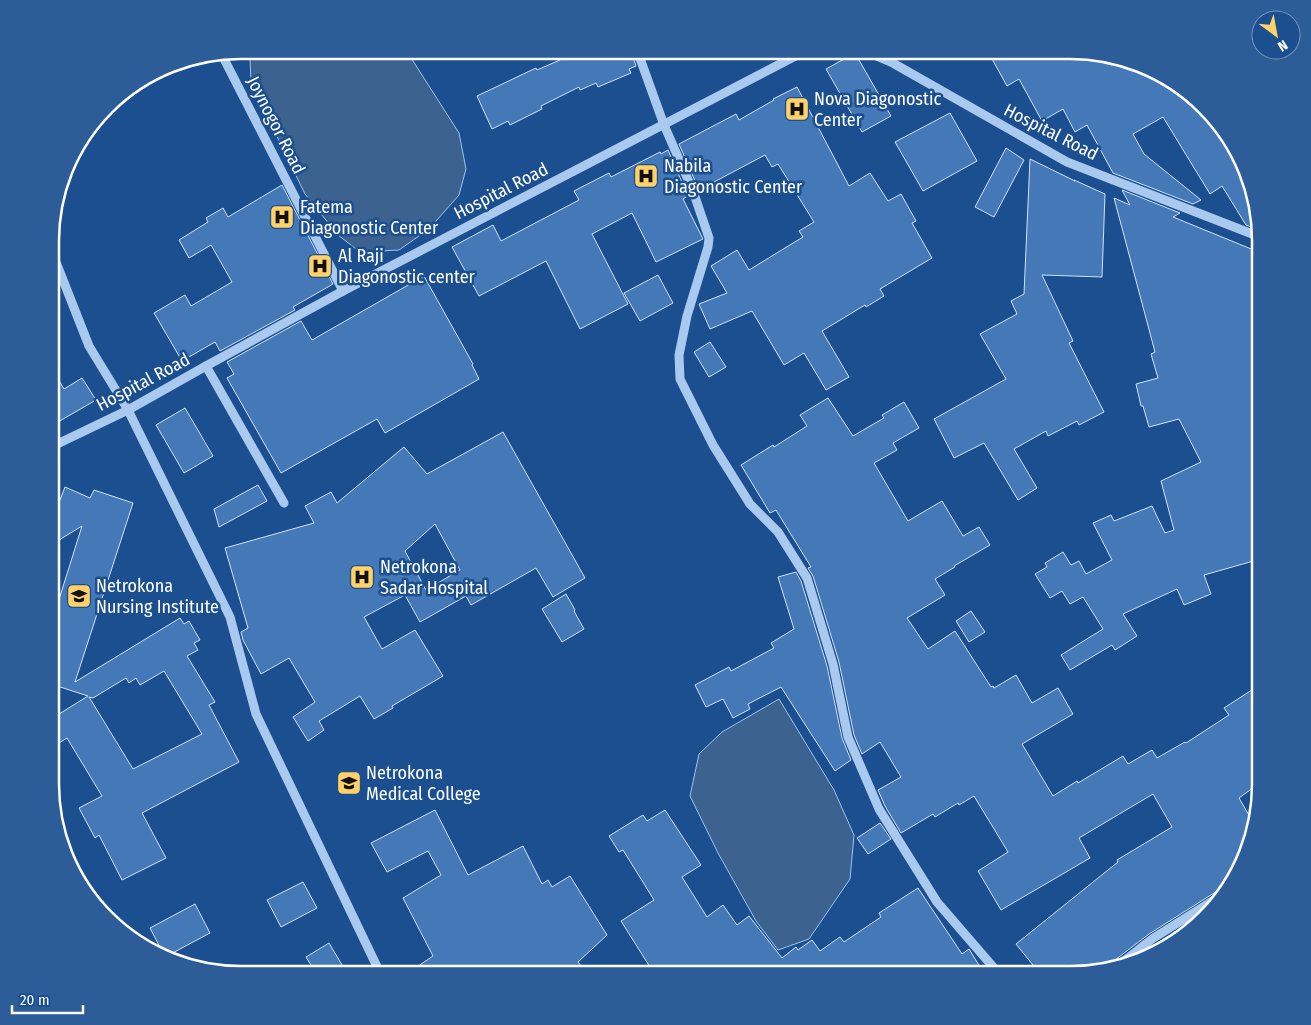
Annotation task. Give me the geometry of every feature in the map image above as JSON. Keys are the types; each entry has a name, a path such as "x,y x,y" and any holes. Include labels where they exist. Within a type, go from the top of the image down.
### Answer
{"street":[{"name":"Joynogor Road","path":"225,59 343,291"},
{"path":"640,59 664,125 710,238 687,316 679,355 680,379 713,445 750,504 778,532 807,578 833,664 848,738 879,808 938,902 992,966"},
{"name":"Hospital Road","path":"59,443 128,410 343,291 790,59"},
{"name":"Hospital Road","path":"884,59 1068,162 1252,234"},
{"path":"59,270 89,346 128,410 230,617 256,714 377,966"},
{"path":"206,366 284,503"},
{"path":"1130,957 1152,939 1206,905"}],"water":[{"path":"250,59 412,59 459,133 466,169 459,195 429,229 399,250 360,252 338,235 305,194 251,83"},
{"path":"779,699 834,790 854,835 850,879 809,939 778,950 756,921 718,853 690,796 699,754 722,732"}],"building":[{"path":"562,59 634,59 636,66 629,69 631,73 598,87 596,83 580,90 579,87 541,106 542,109 510,125 508,121 492,129 477,96 536,68 537,70"},
{"path":"844,59 858,59 891,116 862,132 826,69"},
{"path":"992,59 1094,60 1129,68 1162,83 1199,112 1222,139 1234,160 1243,182 1252,227 1246,225 1222,186 1210,194 1163,117 1133,134 1144,154 1201,200 1193,204 1113,173 1087,125 1075,132 1063,109 1042,121 1019,79 1007,86"},
{"path":"797,87 849,186 870,173 888,201 901,194 916,221 912,223 932,258 880,289 884,296 866,307 865,305 822,331 849,377 826,390 804,353 784,365 752,311 710,329 699,304 727,293 711,266 737,250 749,270 803,237 799,231 814,222 778,164 772,167 765,155 699,190 679,144 736,114 739,120"},
{"path":"950,113 977,161 923,191 895,142"},
{"path":"1006,148 1024,160 994,217 975,207"},
{"path":"668,150 688,196 683,199 703,239 656,262 632,213 592,234 628,304 580,329 546,261 479,296 452,247 493,225 501,241 579,200 574,191 609,173 611,177 660,152 661,154"},
{"path":"1030,159 1105,194 1102,277 1042,275 1073,341 1069,343 1104,412 1079,425 1077,421 1048,436 1046,431 1014,449 1037,488 1018,500 984,443 954,458 934,419 1006,379 980,334 1017,314 1011,301 1024,294"},
{"path":"282,185 333,284 293,307 295,310 220,351 215,342 182,361 154,313 185,295 191,306 232,282 211,245 189,258 179,240 208,222 206,218 223,208 228,217"},
{"path":"1122,190 1180,213 1173,217 1252,249 1252,561 1204,575 1211,594 1184,605 1177,589 1123,614 1137,636 1115,650 1112,645 1070,670 1061,655 1103,629 1083,597 1070,604 1062,591 1050,598 1035,574 1047,567 1045,563 1063,552 1071,565 1079,561 1086,574 1112,560 1093,523 1111,515 1114,521 1152,506 1165,533 1174,530 1161,481 1201,462 1179,419 1149,427 1143,406 1141,406 1136,384 1158,378 1151,354 1155,352 1114,198 1130,205"},
{"path":"658,275 673,303 640,321 624,293"},
{"path":"424,276 473,364 479,379 385,433 377,419 281,473 227,378 234,374 227,362 301,321 312,340"},
{"path":"710,342 726,367 709,377 694,352"},
{"path":"82,378 96,400 59,421 59,381 64,389"},
{"path":"828,398 853,436 884,418 882,415 904,402 919,428 893,443 897,450 874,463 908,521 942,501 963,536 979,527 990,545 935,579 945,595 907,618 928,649 955,631 991,687 993,686 994,688 1016,675 1032,703 1058,688 1073,714 1022,744 1053,796 1123,756 1128,764 1152,750 1157,758 1186,743 1229,715 1224,708 1252,690 1252,789 1239,798 1250,816 1243,843 1234,865 1219,890 1149,934 1114,961 1083,966 1034,966 1016,944 1118,862 1117,860 1172,827 1153,794 1079,838 1090,858 1001,910 978,871 1008,852 974,796 935,817 933,814 901,833 878,790 901,777 880,742 862,754 854,735 839,662 813,576 808,568 811,567 776,510 770,513 741,465 807,426 800,415"},
{"path":"185,408 213,456 184,473 156,425"},
{"path":"503,432 585,578 553,597 536,568 471,605 466,596 420,622 405,595 364,617 382,649 415,630 443,676 392,706 393,708 374,719 360,696 319,721 324,730 308,741 293,717 315,702 289,658 261,674 243,640 241,632 248,628 225,548 314,523 305,506 331,492 337,503 404,447 427,474","holes":["435,524 460,570 426,590 405,551"]},
{"path":"258,485 267,501 219,527 214,509"},
{"path":"65,487 90,498 94,490 133,503 75,682 180,618 184,624 189,621 200,640 194,643 198,650 187,656 215,702 209,705 239,762 142,813 166,858 122,880 99,835 95,838 79,808 102,796 67,738 59,743 59,714 88,696 59,687 59,599 82,526 59,540 59,500","holes":["164,671 202,734 133,769 89,697 93,698 126,678 129,683 136,678 140,685"]},
{"path":"796,572 801,581 827,666 842,738 851,760 835,771 781,687 748,704 750,709 733,718 723,699 706,707 695,685 729,667 731,671 774,648 771,643 794,629 778,577"},
{"path":"566,594 584,629 562,642 542,609"},
{"path":"971,611 985,632 969,642 956,621"},
{"path":"435,810 468,875 523,846 542,884 548,880 552,887 570,876 607,935 578,962 581,966 418,966 433,956 403,898 441,875 428,851 387,872 371,843"},
{"path":"665,810 701,865 682,877 707,917 723,905 737,925 749,916 782,958 796,947 798,950 812,940 820,951 840,937 844,942 881,917 879,913 918,888 962,954 969,949 979,966 649,966 621,921 654,900 623,850 619,852 609,836 643,815 647,821"},
{"path":"880,823 891,839 868,854 857,838"},
{"path":"303,882 317,908 281,927 267,900"},
{"path":"195,904 210,933 173,953 160,948 150,928"},
{"path":"1184,926 1172,936 1151,948"},
{"path":"329,943 343,966 312,966 306,957"}],"place":[{"name":"Nova Diagonostic Center","path":"797,109"},
{"name":"Nabila Diagonostic Center","path":"646,176"},
{"name":"Fatema Diagonostic Center","path":"282,217"},
{"name":"Al Raji Diagonostic center","path":"320,266"},
{"name":"Netrokona Sadar Hospital","path":"362,577"},
{"name":"Netrokona Nursing Institute","path":"79,596"},
{"name":"Netrokona Medical College","path":"349,783"}]}
